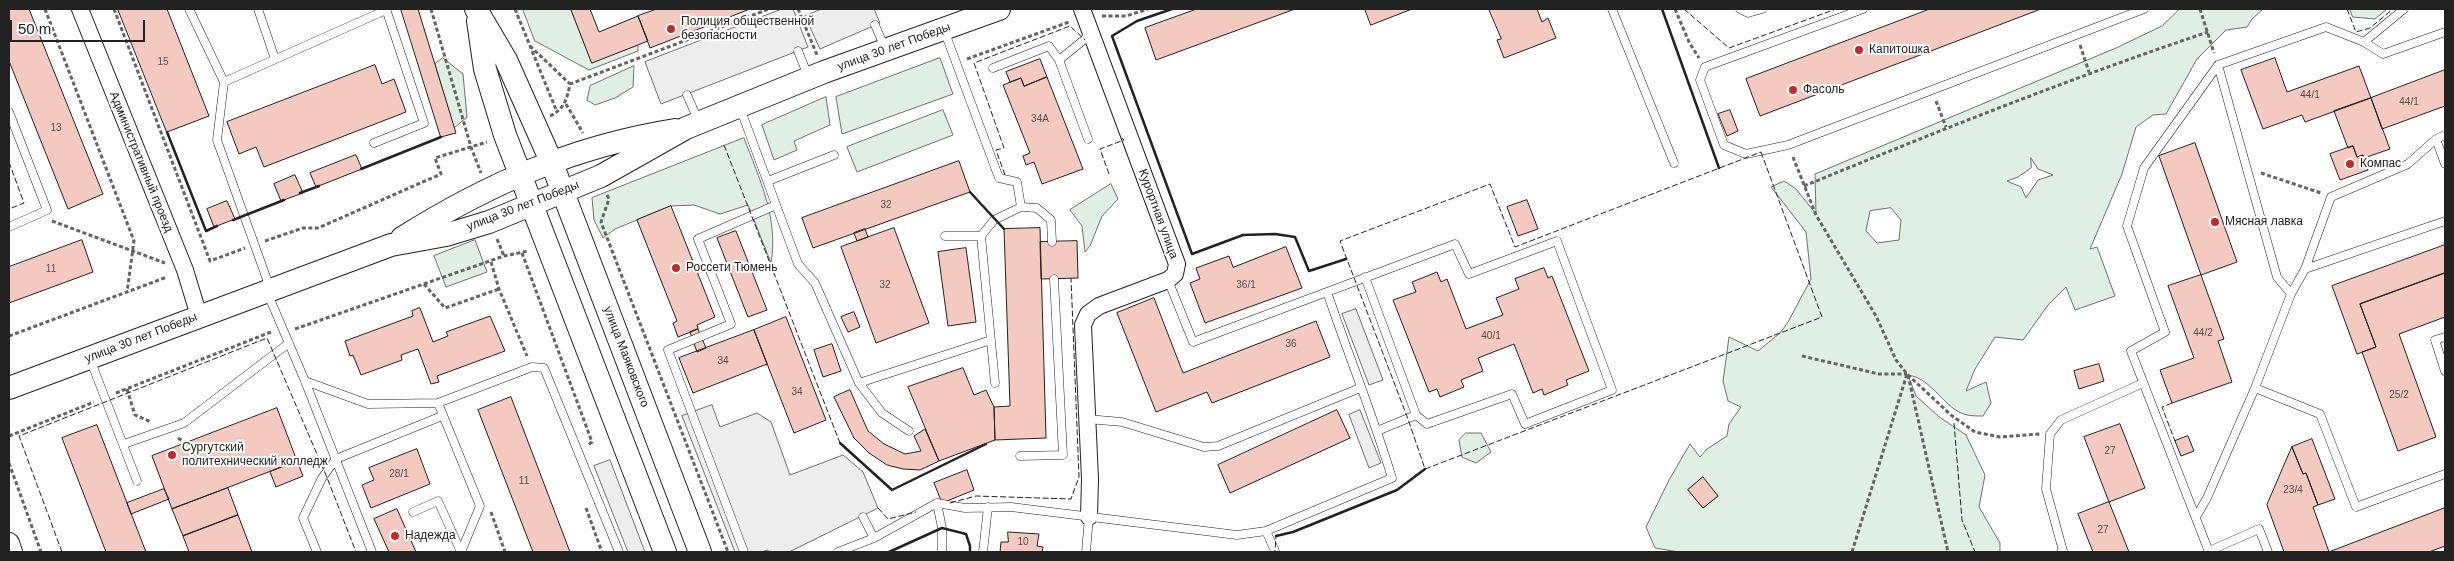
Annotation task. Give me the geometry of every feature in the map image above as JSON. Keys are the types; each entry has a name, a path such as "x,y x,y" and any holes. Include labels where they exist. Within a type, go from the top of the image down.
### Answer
{"main road":[{"name":"улица Маяковского","path":"476,9 506,60 551,161 700,552"},
{"name":"улица Маяковского","path":"476,9 485,70 505,135 665,552"},
{"name":"улица 30 лет Победы","path":"9,388 391,245 446,235 531,205 601,176 692,125 816,75 944,30 968,17 999,9"},
{"path":"391,245 437,216 520,174 551,161 590,148 692,125"}],"street":[{"name":"Административный проезд","path":"80,9 184,270 199,316"},
{"name":"Курортная улица","path":"1085,19 1174,253 1177,264 1174,274 1168,280"},
{"path":"1089,517 1090,480 1083,325 1088,314 1099,306 1168,280"},
{"path":"9,543 12,552"}],"lane":[{"path":"189,9 224,82 217,140 283,330 372,552"},
{"path":"258,9 275,59"},
{"path":"224,82 386,9 424,123 374,143"},
{"path":"1612,9 1674,163"},
{"path":"1740,9 1748,13 1762,9"},
{"path":"1863,9 1705,67 1700,80 1724,146 1746,154 1788,145 1932,91 2076,33 2144,9"},
{"path":"2364,42 2404,9"},
{"path":"1059,60 1085,39 1085,19"},
{"path":"876,25 885,50"},
{"path":"2268,552 2259,529 2209,551 2131,351 2165,332 2127,226 2144,168 2218,65 2326,27 2364,42 2383,54 2445,32"},
{"path":"944,30 999,178 1016,182 1021,207"},
{"path":"993,68 1049,46 1059,60 1088,139"},
{"path":"798,51 816,75"},
{"path":"2218,65 2277,277 2291,294"},
{"path":"687,94 692,125"},
{"path":"740,106 798,264 815,283 860,383 882,413 909,431"},
{"path":"9,112 47,210 9,227"},
{"path":"2196,517 2207,498 2254,388 2291,294 2305,270 2331,197 2408,164 2436,138 2445,135"},
{"path":"2436,138 2445,164"},
{"path":"768,181 834,155"},
{"path":"744,552 668,350 731,324 698,239 776,205"},
{"path":"995,383 981,236 994,220 1021,207 1037,208 1051,220 1052,242"},
{"path":"2305,270 2445,221"},
{"path":"946,236 981,236"},
{"path":"1168,280 1193,342 1365,277 1455,244 1469,274 1558,241 1612,390 1525,424 1512,394 1427,424 1416,415 1365,277"},
{"path":"1020,456 1063,455 1054,278"},
{"path":"838,552 874,538 937,503 965,508 1011,507 1237,535 1266,531 1392,478 1327,292"},
{"path":"2445,337 2435,340 2445,371"},
{"path":"860,383 991,340"},
{"path":"124,444 184,423 289,343"},
{"path":"89,358 137,481"},
{"path":"305,381 368,404 438,404 532,367 544,368 620,552"},
{"path":"2061,552 2063,551 2046,489 2050,434 2061,420 2143,383"},
{"path":"1087,419 1122,422 1204,448 1218,446 1360,388"},
{"path":"2254,388 2320,414 2356,507 2445,474"},
{"path":"438,404 480,506 461,552"},
{"path":"1377,431 1416,415"},
{"path":"317,552 303,518 322,478 336,459 442,416"},
{"path":"413,512 438,501 461,552"},
{"path":"937,503 942,528 942,552"},
{"path":"983,552 988,507"},
{"path":"863,517 874,538"},
{"path":"1086,552 1089,517"},
{"path":"1266,531 1274,551"}],"path":[{"path":"45,9 134,241 127,292"},
{"path":"114,9 210,261 303,228 318,228 441,174 435,158 505,135"},
{"path":"431,9 481,175"},
{"path":"515,9 557,113"},
{"path":"570,84 769,9"},
{"path":"798,9 816,75"},
{"path":"957,63 1085,19 1126,16 1148,9"},
{"path":"1675,9 1689,42 1705,67"},
{"path":"2200,9 2218,65"},
{"path":"1804,186 1946,127 2089,72 2208,32"},
{"path":"2076,33 2089,72"},
{"path":"528,44 570,84"},
{"path":"533,124 557,113 566,104 570,84"},
{"path":"1932,91 1946,127"},
{"path":"566,104 581,127 590,148"},
{"path":"1788,145 1816,215 1876,316 1896,360 1908,374 1951,415 1975,432 2000,437 2050,434"},
{"path":"2246,168 2331,197"},
{"path":"601,176 609,200 601,222 728,552"},
{"path":"47,210 52,221 184,270"},
{"path":"522,253 592,442 580,452"},
{"path":"9,436 283,330 491,262 504,256"},
{"path":"9,336 166,277"},
{"path":"424,284 445,308 499,289"},
{"path":"1802,356 1879,374 1908,374"},
{"path":"1852,552 1908,374"},
{"path":"1908,374 1948,552"},
{"path":"9,463 41,552"}],"green space":[{"path":"523,9 571,9 592,62 638,45 638,51 589,70 535,41"},
{"path":"2180,9 2263,9 2252,19 2247,27 2226,30 2197,59 2166,114 2153,115 2136,127 2122,174 2090,249 2097,247 2115,296 2075,310 2066,287 2048,305 2023,340 1995,337 1975,369 1966,391 1986,382 1991,403 1983,416 1959,412 1925,382 1908,375 1916,396 1938,416 1966,435 1985,475 1979,507 2000,543 2000,552 1679,552 1655,548 1646,527 1669,480 1690,444 1700,457 1707,449 1727,436 1729,424 1741,407 1728,401 1723,381 1729,337 1758,351 1780,333 1811,279 1806,232 1771,187 1784,181 1796,189 1816,214 1815,174 2116,48 2162,26","holes":["2031,158 2038,169 2053,175 2038,180 2026,198 2021,187 2007,181 2018,177 2031,168","1891,208 1901,220 1899,240 1877,243 1866,231 1870,211","1703,478 1718,496 1703,508 1688,490"]},
{"path":"2350,9 2387,9 2375,19 2353,17"},
{"path":"443,58 463,74 467,117 454,128 435,64"},
{"path":"940,58 953,94 842,134 836,97"},
{"path":"634,66 633,87 615,98 595,105 587,100 590,86"},
{"path":"826,97 830,125 794,141 797,150 774,160 762,125"},
{"path":"943,110 953,135 857,172 847,147"},
{"path":"744,138 770,215 773,247 771,263 748,205 720,214 694,205 671,206 615,229 603,238 594,220 592,198"},
{"path":"1111,184 1118,199 1102,216 1090,246 1085,252 1082,226 1070,210"},
{"path":"475,240 487,272 446,287 434,256"},
{"path":"1466,433 1481,433 1491,452 1476,463 1462,457 1459,440"}],"shaded area":[{"path":"782,9 793,9 808,47 661,104 645,62"},
{"path":"822,9 874,9 880,23 820,49 805,16"},
{"path":"1356,309 1383,380 1369,385 1342,314"},
{"path":"712,405 720,427 757,413 771,422 790,475 843,455 863,472 878,508 789,552 769,552 768,550 761,552 735,552 682,416"},
{"path":"1360,410 1381,463 1369,468 1349,415"},
{"path":"610,460 645,552 628,552 594,466"}],"building":[{"path":"9,9 29,9 103,194 68,209 9,61"},
{"path":"118,9 167,9 209,116 167,132"},
{"path":"401,9 418,9 456,133 441,137"},
{"path":"571,9 590,9 599,32 638,16 648,41 592,63"},
{"name":"Полиция общественной безопасности","path":"657,9 750,9 650,48 638,16"},
{"path":"1197,9 1295,9 1156,60 1145,28"},
{"path":"1365,9 1412,9 1371,25"},
{"path":"1489,9 1537,9 1542,22 1548,18 1556,38 1504,58 1497,40 1501,39"},
{"path":"1930,9 2041,9 1760,116 1746,79"},
{"path":"2275,58 2287,92 2359,66 2371,98 2305,122 2302,115 2263,129 2241,70"},
{"path":"1040,59 1047,77 1024,86 1021,78 1010,82 1006,72"},
{"path":"375,65 382,84 394,79 406,112 264,167 256,147 239,154 227,122"},
{"path":"2445,70 2445,106 2382,129 2371,98"},
{"path":"1047,77 1083,169 1042,184 1034,162 1026,165 1023,156 1030,153 1003,85 1021,78 1024,86"},
{"path":"2371,98 2390,149 2364,158 2363,155 2357,157 2353,146 2348,148 2334,111"},
{"path":"1730,110 1738,131 1727,136 1718,114"},
{"path":"2195,143 2237,262 2201,275 2159,156"},
{"name":"Компас","path":"2353,146 2357,157 2363,155 2368,170 2340,180 2330,154"},
{"path":"356,155 362,169 316,187 310,173"},
{"path":"959,161 970,192 813,248 802,218"},
{"path":"295,175 303,193 281,201 274,184"},
{"path":"1527,200 1538,229 1518,236 1507,207"},
{"path":"227,201 235,219 214,227 207,209"},
{"name":"Россети Тюмень","path":"671,206 715,317 697,325 698,329 678,337 673,323 677,321 637,220"},
{"path":"894,228 929,323 876,343 841,247"},
{"path":"1040,228 1046,438 995,440 994,407 1010,406 1004,229"},
{"path":"865,229 868,237 857,241 854,233"},
{"path":"736,231 767,310 748,317 717,238"},
{"path":"82,240 93,272 9,303 9,267"},
{"path":"1077,241 1078,278 1041,279 1040,242"},
{"path":"2445,245 2445,273 2360,304 2376,347 2357,354 2332,286"},
{"path":"1286,247 1302,288 1205,323 1190,283 1200,279 1196,268 1229,256 1233,267"},
{"path":"966,248 976,322 948,326 938,252"},
{"path":"1544,268 1548,278 1552,276 1589,371 1566,380 1568,385 1544,395 1542,389 1533,393 1514,344 1478,358 1483,371 1461,380 1464,387 1440,397 1437,389 1429,392 1393,300 1416,292 1412,282 1437,272 1441,282 1447,279 1466,329 1503,315 1496,298 1519,289 1515,279"},
{"path":"2445,273 2445,317 2399,334 2436,437 2398,451 2362,352 2376,347 2360,304"},
{"path":"2201,275 2224,339 2218,341 2232,382 2172,403 2160,370 2194,358 2168,286"},
{"path":"1154,298 1183,373 1316,321 1330,357 1212,403 1207,392 1156,412 1117,313"},
{"path":"420,308 433,342 448,336 446,332 490,316 505,351 437,376 439,382 431,384 418,349 401,355 402,360 361,375 353,355 350,356 345,341 413,316 412,311"},
{"path":"854,312 860,327 848,332 841,317"},
{"path":"786,317 826,420 794,433 754,330"},
{"path":"698,329 706,348 697,352 690,332"},
{"path":"754,330 767,364 693,393 679,358"},
{"path":"832,344 841,371 823,377 814,350"},
{"path":"2099,364 2104,381 2079,389 2074,371"},
{"path":"963,368 974,395 986,390 994,407 995,440 939,461 908,387"},
{"path":"850,390 868,431 884,444 905,454 921,451 914,436 925,429 939,461 920,470 903,469 887,465 869,453 854,438 834,397"},
{"path":"511,397 570,552 533,552 478,410"},
{"path":"277,408 297,461 172,509 152,456"},
{"path":"1337,410 1350,438 1230,493 1218,465"},
{"path":"2120,424 2145,488 2109,502 2084,437"},
{"path":"97,425 146,552 106,552 62,438"},
{"path":"2188,436 2194,451 2181,456 2175,441"},
{"path":"2312,439 2335,499 2318,505 2306,473 2303,474 2292,447"},
{"path":"2292,447 2303,474 2306,473 2318,505 2313,507 2329,552 2284,552 2267,505"},
{"path":"417,449 430,484 371,508 362,485 374,480 369,468"},
{"path":"297,461 303,476 276,487 270,472"},
{"path":"967,470 974,490 942,503 934,483"},
{"path":"1703,477 1718,496 1703,508 1688,490"},
{"path":"228,488 238,515 183,536 172,509"},
{"path":"164,489 169,499 131,514 127,503"},
{"path":"2109,502 2129,552 2093,552 2078,514"},
{"path":"2445,508 2445,546 2429,552 2329,552"},
{"name":"Надежда","path":"397,509 416,552 389,552 374,519"},
{"path":"238,515 252,552 189,552 183,536"},
{"path":"1008,532 1039,534 1037,546 1043,547 1042,552 1000,552 1001,542 1008,542"}],"fence":[{"path":"1684,9 1729,48 1836,9"},
{"path":"2347,9 2356,32 2370,28 2393,9"},
{"path":"1005,175 996,150 1004,148 974,63 1070,26 1085,40"},
{"path":"1109,174 1100,149 1124,140 1122,138"},
{"path":"724,145 840,443"},
{"path":"1761,152 1822,317 1425,469 1408,419 1340,241 1490,184 1515,247 1761,152"},
{"path":"9,162 24,203 9,209"},
{"path":"950,503 976,496 1071,499 1079,477 1071,278"},
{"path":"62,552 19,436 267,338 326,475 356,552"},
{"path":"2172,403 2162,407 2175,441"},
{"path":"1954,423 1962,520 1975,552"},
{"path":"878,508 888,519 916,512"},
{"path":"1270,552 1275,551 1276,536"}],"wall":[{"path":"1172,9 1137,21 1112,36 1192,254 1243,235 1275,234 1295,237 1309,271 1346,259"},
{"path":"1662,9 1719,168"},
{"path":"167,132 206,231 217,226"},
{"path":"361,169 441,137"},
{"path":"300,193 319,186"},
{"path":"970,192 1004,229"},
{"path":"233,220 284,200"},
{"path":"840,443 892,490 986,444"},
{"path":"1276,536 1293,532 1397,490 1425,469"},
{"path":"889,552 942,528 966,534 970,552"}],"place":[{"name":"Полиция общественной безопасности","path":"671,29"},
{"name":"Капитошка","path":"1859,50"},
{"name":"Фасоль","path":"1793,90"},
{"name":"Компас","path":"2350,164"},
{"name":"Мясная лавка","path":"2215,222"},
{"name":"Россети Тюмень","path":"676,268"},
{"name":"Сургутский политехнический колледж","path":"172,455"},
{"name":"Надежда","path":"395,536"}]}
